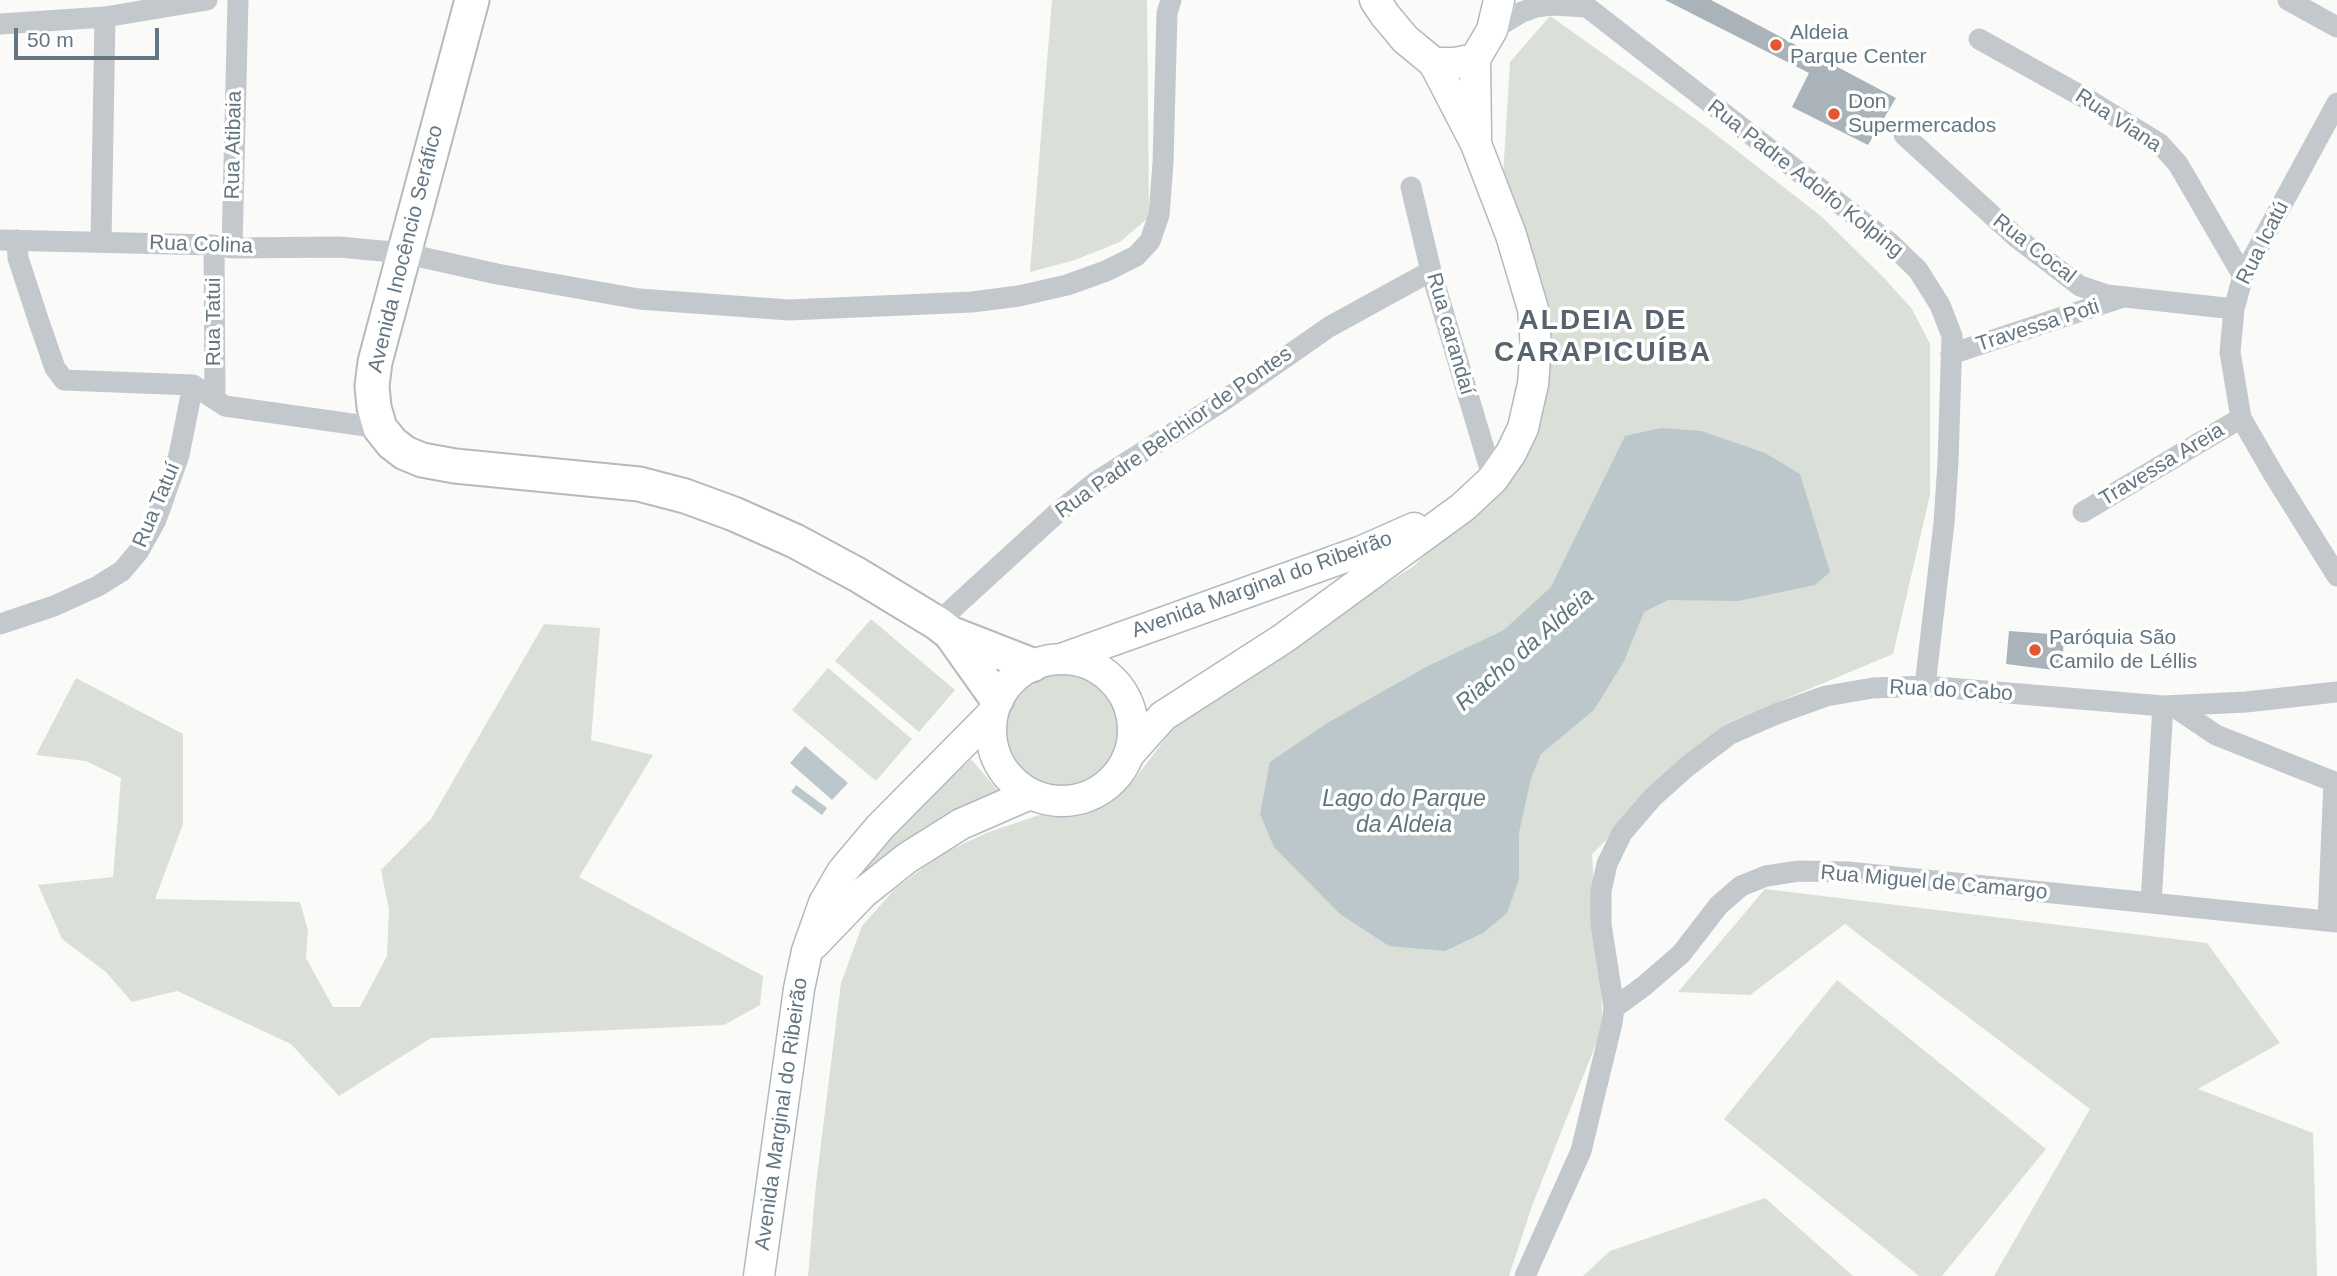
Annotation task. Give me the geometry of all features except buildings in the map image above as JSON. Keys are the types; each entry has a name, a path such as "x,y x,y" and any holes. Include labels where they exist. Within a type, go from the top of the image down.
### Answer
{"main road":[{"name":"Avenida Inocêncio Seráfico","path":"380,428 372,386 375,362 472,0"},
{"path":"1375,0 1405,39 1434,64 1475,59 1492,30 1499,0"},
{"name":"Avenida Marginal do Ribeirão","path":"1475,59 1476,144"},
{"name":"Avenida Marginal do Ribeirão","path":"994,707 990,733 993,752 1008,777 1030,794 1047,800 1066,802 1084,799 1104,788 1120,772 1130,752 1163,716 1284,638 1463,507 1493,479 1511,453 1523,428 1533,384 1536,347 1533,309 1524,276 1476,144 1434,64"},
{"path":"380,428 392,443 405,453 422,460 639,484 685,496 795,541 943,628 1046,662 1083,662 1103,672 1119,688 1130,708 1134,730 1130,752"},
{"name":"Avenida Marginal do Ribeirão","path":"760,1276 791,1033 807,951 824,903 842,872 880,827 994,707 1012,679 1046,662 1362,551 1463,507"},
{"path":"943,628 994,707"},
{"name":"Avenida Marginal do Ribeirão","path":"807,951 863,893 906,858 961,824 1030,794"}],"street":[{"path":"0,24 105,17 206,0"},
{"name":"Rua Atibaia","path":"223,246 238,0"},
{"name":"Rua Colina","path":"9,251 101,242 339,247 403,253 497,274 639,299 789,310 972,302 1019,296 1067,285 1106,271 1136,256 1150,241 1159,215 1163,163 1165,37 1171,0"},
{"path":"2288,0 2337,27"},
{"name":"Rua Padre Adolfo Kolping","path":"1492,30 1536,7 1583,4 1899,252 1918,270 1940,305 1952,336 1944,523 1925,686"},
{"path":"101,242 105,17"},
{"name":"Rua Viana","path":"1979,39 2102,108 2160,145 2178,164 2243,276"},
{"name":"Rua Icatú","path":"2337,103 2243,276 2234,309 2230,352 2241,418 2337,576"},
{"name":"Rua Cocal","path":"1904,135 1968,196 2080,286 2107,295 2234,309"},
{"name":"Rua carandaí","path":"1410,187 1493,479"},
{"name":"Rua Tatui","path":"215,399 223,246"},
{"path":"9,251 55,368 64,380 193,385 225,406 380,428"},
{"name":"Rua Padre Belchior de Pontes","path":"943,628 1057,513 1097,481 1223,401 1329,327 1432,271"},
{"name":"Travessa Poti","path":"1951,354 2125,297"},
{"name":"Rua Tatuí","path":"0,624 54,606 98,586 122,571 138,552 156,520 179,455 193,385"},
{"name":"Travessa Areia","path":"2083,512 2241,418"},
{"name":"Rua do Cabo","path":"1614,1007 1601,924 1601,891 1607,864 1622,833 1653,797 1730,734 1826,696 1873,688 1925,686 2168,706 2273,700 2337,692"},
{"path":"2151,904 2168,706 2216,735 2335,782 2332,922"},
{"name":"Rua Miguel de Camargo","path":"1614,1007 1644,986 1681,954 1719,905 1741,886 1766,876 1799,871 1848,872 2332,922"},
{"path":"1525,1276 1581,1151 1614,1007"}],"shaded area":[{"path":"1052,0 1147,0 1149,217 1120,242 1075,260 1030,272"},
{"path":"1550,16 1701,123 1821,216 1912,309 1930,344 1930,495 1893,654 1725,724 1592,854 1603,1026 1532,1206 1509,1276 808,1276 816,1184 841,983 862,926 894,890 940,855 986,833 1131,784 1184,714 1414,566 1534,439 1553,341 1503,176 1510,62"},
{"path":"871,619 955,690 919,732 835,661"},
{"path":"544,624 600,628 591,740 653,755 579,877 763,976 760,1005 724,1025 431,1038 339,1096 291,1044 177,991 132,1002 106,972 62,939 38,885 113,877 121,778 86,761 36,755 76,678 183,734 183,824 155,899 300,902 308,931 306,958 333,1007 360,1007 387,956 389,910 381,870 431,819"},
{"path":"828,668 912,739 876,781 792,710"},
{"path":"1062,669 1086,674 1106,687 1119,707 1124,731 1119,755 1106,775 1086,788 1062,793 1038,788 1018,775 1005,755 1000,731 1005,707 1018,687 1038,674"},
{"path":"971,759 1004,798 846,888 896,831"},
{"path":"1765,889 2207,943 2280,1043 2198,1089 2313,1133 2317,1276 1994,1276 2090,1109 1845,924 1750,995 1678,992"},
{"path":"1837,980 2046,1149 1942,1276 1919,1276 1724,1119"},
{"path":"1765,1198 1853,1276 1583,1276 1610,1251"}],"water":[{"name":"Lago do Parque da Aldeia","path":"1661,428 1701,431 1765,453 1800,474 1830,572 1815,585 1738,601 1668,600 1644,612 1624,661 1594,710 1541,754 1531,778 1519,833 1519,879 1507,913 1483,933 1445,951 1389,946 1340,914 1274,847 1260,814 1270,762 1329,722 1426,667 1504,630 1551,587 1625,436"},
{"path":"805,746 848,783 832,800 790,763"},
{"path":"796,785 827,808 822,815 791,792"}],"place":[{"name":"Aldeia Parque Center","path":"1776,45"},
{"name":"Don Supermercados","path":"1834,114"},
{"name":"Paróquia São Camilo de Léllis","path":"2035,650"}],"district":[{"name":"ALDEIA DE CARAPICUÍBA","path":"1603,337"}],"water label":[{"name":"Riacho da Aldeia","path":"1525,650"}]}
